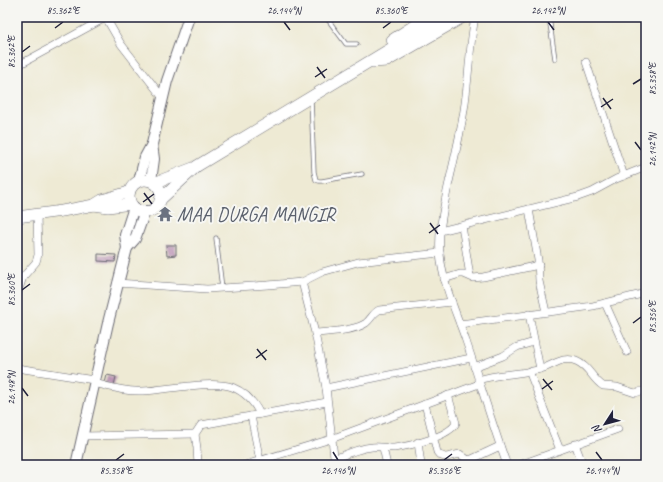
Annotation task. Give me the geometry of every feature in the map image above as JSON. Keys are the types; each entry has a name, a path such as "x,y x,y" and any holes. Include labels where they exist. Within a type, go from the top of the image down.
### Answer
{"main road":[{"path":"139,181 145,158 152,144 167,81 189,17"},
{"path":"369,63 378,51 389,42 427,17"},
{"path":"197,166 152,182 139,181 133,185 129,192 133,206 141,211 152,210 160,200 197,166 443,17"},
{"path":"369,63 387,61 463,17"},
{"path":"152,144 154,160 152,182"},
{"path":"152,182 159,189 161,196 160,200"},
{"path":"94,205 102,200 129,192"},
{"path":"17,217 94,205 108,208 133,206"},
{"path":"76,465 117,283 127,248 125,235 133,206"},
{"path":"127,248 135,239 145,211"}],"street":[{"path":"17,66 106,17 121,44 163,98"},
{"path":"475,17 470,49 464,110 443,210 440,231 440,253 444,279 507,465"},
{"path":"586,62 624,176"},
{"path":"440,231 478,223 578,197 624,176 646,168"},
{"path":"529,209 538,265 539,281 546,312"},
{"path":"17,295 23,277 36,262 38,255 36,214"},
{"path":"462,226 470,276"},
{"path":"117,283 222,289 302,282 322,272 349,264 440,253"},
{"path":"444,279 460,274 473,278 482,277 538,265"},
{"path":"302,282 315,333 326,388 334,462 347,453 373,447 395,448 434,438 450,430 456,423 448,395"},
{"path":"460,324 605,303 646,292"},
{"path":"315,333 361,326 379,310 452,302"},
{"path":"605,303 627,352"},
{"path":"529,314 540,369"},
{"path":"474,367 503,356 517,347 534,342"},
{"path":"326,388 471,358"},
{"path":"246,465 331,439 499,375 540,369 559,361 569,359 588,368 602,386 617,387 635,393 646,390"},
{"path":"17,368 94,382 125,390 142,391 223,385 232,387 247,397 252,401 260,414"},
{"path":"530,371 560,450"},
{"path":"198,465 195,434 201,425 327,402"},
{"path":"424,404 440,455 443,457 460,454 466,462 500,446"},
{"path":"250,416 260,461"},
{"path":"519,465 618,429"},
{"path":"82,436 195,434"},
{"path":"418,442 421,465"},
{"path":"575,444 583,465"},
{"path":"383,448 387,465"}],"lane":[{"path":"326,17 346,44 357,44"},
{"path":"549,17 555,59"},
{"path":"311,97 314,172 316,180 319,182 362,174"},
{"path":"216,238 222,289"}],"building":[{"path":"166,245 176,245 176,255 167,256"},
{"path":"98,254 116,255 115,262 98,261"},
{"path":"107,375 116,377 114,385 105,383"}],"place":[{"name":"MAA DURGA MANGIR","path":"165,214"}]}
